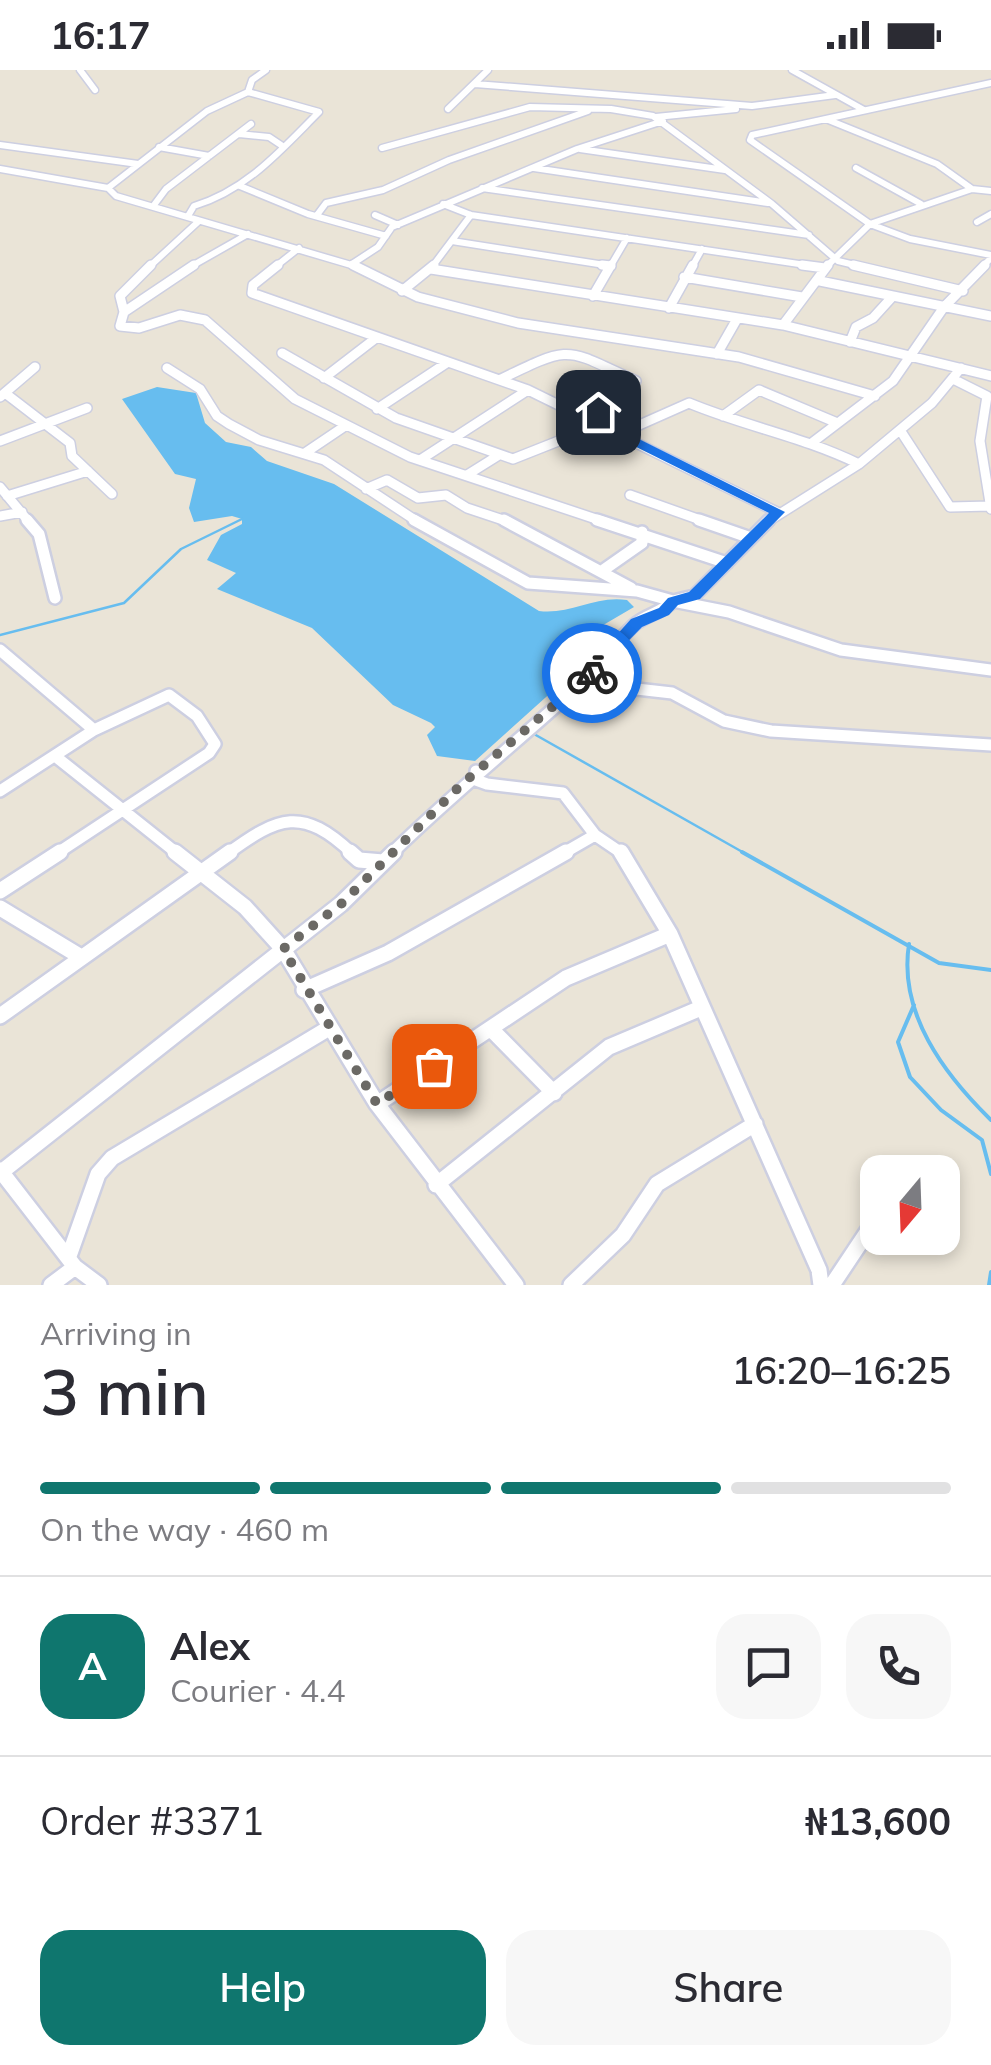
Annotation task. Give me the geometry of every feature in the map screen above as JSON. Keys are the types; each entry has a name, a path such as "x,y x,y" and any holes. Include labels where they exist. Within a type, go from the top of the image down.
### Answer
{"street":[{"path":"80,70 95,90"},
{"path":"248,92 252,80 266,70"},
{"path":"448,110 488,70"},
{"path":"792,70 864,110"},
{"path":"814,442 835,422 874,396 913,357 944,307 963,291 991,256 910,239 870,224 750,140 752,135 991,83"},
{"path":"475,84 752,106"},
{"path":"108,188 216,106 248,92 319,112 281,145 247,184 194,206 188,216"},
{"path":"372,230 395,226 656,118 835,95"},
{"path":"625,96 772,204 838,261 963,291"},
{"path":"382,148 530,106 596,108 656,118"},
{"path":"316,215 326,203 383,190 449,160 596,108"},
{"path":"826,118 937,164 972,188 991,191"},
{"path":"154,204 166,189 251,124"},
{"path":"239,134 269,137 281,145"},
{"path":"0,145 138,164"},
{"path":"160,147 209,156"},
{"path":"577,149 724,170"},
{"path":"533,168 772,204"},
{"path":"856,168 921,204"},
{"path":"1,170 108,188 116,196 154,204 199,222 352,264 402,291 518,324 717,354 874,396"},
{"path":"247,184 269,200 386,236"},
{"path":"480,188 809,235"},
{"path":"443,204 471,215 825,268 838,261 850,239 870,224 972,188"},
{"path":"976,222 991,214"},
{"path":"375,215 395,226"},
{"path":"402,291 431,269 471,215"},
{"path":"199,222 120,296 123,328 140,328 180,315 205,320 296,399 345,426 420,460 727,562"},
{"path":"352,264 395,226"},
{"path":"124,312 220,247 248,234"},
{"path":"593,296 627,238"},
{"path":"452,241 611,266"},
{"path":"299,248 253,285 252,293 528,390 778,512"},
{"path":"669,308 702,249"},
{"path":"783,325 802,297 820,281 825,268"},
{"path":"431,269 783,325 991,376"},
{"path":"684,277 802,297"},
{"path":"820,281 991,316"},
{"path":"850,342 856,326 873,318 893,296"},
{"path":"717,354 738,319"},
{"path":"324,378 376,338"},
{"path":"282,352 377,409 453,440 521,460 591,420 636,381 579,355 558,351 501,379"},
{"path":"377,409 448,362"},
{"path":"35,367 2,396 70,443 72,456 112,494"},
{"path":"167,368 200,389 217,416 229,424 260,440 304,453 398,512 528,583 637,592 730,612 841,650 991,670"},
{"path":"100,1285 72,1261 1,1172 341,904 476,771 570,694 614,652 636,623 664,611 673,601 694,596 748,537 778,512 858,464 900,430 961,368"},
{"path":"900,430 950,507 990,508 980,441 987,396 952,379"},
{"path":"420,460 528,390"},
{"path":"723,416 759,390 835,422"},
{"path":"619,434 682,404 744,426 773,428 814,442 858,464"},
{"path":"0,441 87,408"},
{"path":"304,453 345,426"},
{"path":"466,476 499,455"},
{"path":"56,598 39,534 4,492 88,471"},
{"path":"366,489 388,480 418,498 446,495 467,508 501,518 529,536 552,542 637,592"},
{"path":"630,495 748,537"},
{"path":"0,516 22,512"},
{"path":"602,571 634,552 642,543 642,532"},
{"path":"0,650 94,730"},
{"path":"570,694 628,688 672,693 724,721 771,731 991,745"},
{"path":"0,790 94,730 170,695 190,708 213,738 209,753 0,891"},
{"path":"54,756 245,907 283,949 304,990 377,1104 436,1186 516,1285"},
{"path":"476,771 476,780 488,784 563,792 595,835 610,842 629,860 670,934 820,1270 821,1285"},
{"path":"0,1016 280,820 303,821 327,830 352,856 382,862"},
{"path":"304,990 388,954 595,835"},
{"path":"0,908 81,957"},
{"path":"377,1104 587,966 670,934"},
{"path":"436,1186 622,1040 702,1008"},
{"path":"51,1285 72,1261 98,1174 112,1158 329,1028"},
{"path":"491,1029 554,1093"},
{"path":"572,1285 623,1235 657,1184 755,1124"},
{"path":"832,1285 860,1243"}],"water":[{"path":"157,387 196,393 205,423 226,442 251,447 267,461 334,484 539,611 615,599 627,600 634,607 593,631 600,644 595,653 475,761 437,756 427,735 435,727 393,705 312,628 217,589 236,573 207,560 221,535 242,524 242,519 232,516 194,522 189,508 196,479 175,474 122,399"}],"waterway":[{"path":"0,635 124,603 181,549 242,519"},
{"path":"534,734 746,854"},
{"path":"742,852 909,946"},
{"path":"909,946 939,963 991,970"},
{"path":"909,946 911,994 928,1041 957,1083 991,1120"},
{"path":"914,1005 898,1042 910,1077 941,1110 982,1140 991,1174"},
{"path":"989,1285 991,1272"}],"way so far":[{"path":"434,1066 377,1104 304,990 283,949 341,904 476,771 534,727 592,673"}],"route":[{"path":"592,673 636,623 664,611 673,601 694,596 748,537 778,512 591,420 598,412"}]}
